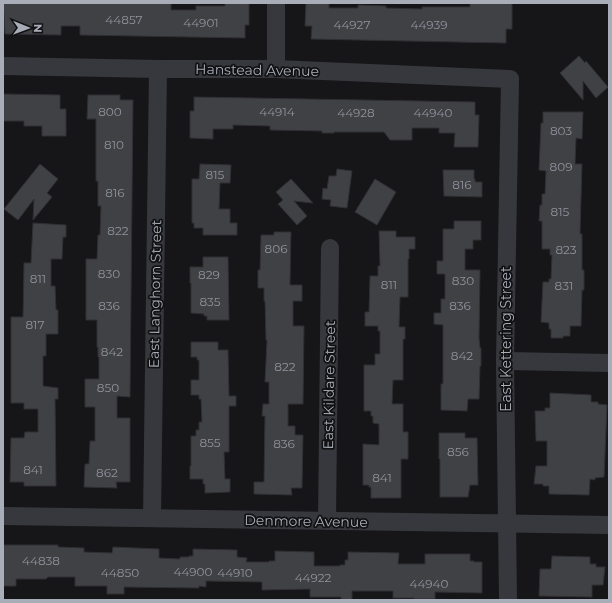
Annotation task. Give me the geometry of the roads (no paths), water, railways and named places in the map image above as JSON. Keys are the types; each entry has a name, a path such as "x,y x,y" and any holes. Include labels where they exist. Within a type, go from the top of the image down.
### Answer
{"street":[{"path":"276,3 276,69"},
{"name":"Hanstead Avenue","path":"3,66 158,70 276,69 510,79"},
{"name":"East Langhorn Street","path":"152,518 158,70"},
{"name":"East Kettering Street","path":"508,600 505,360 510,79"},
{"name":"East Kildare Street","path":"327,521 330,248"},
{"path":"505,360 609,363"},
{"name":"Denmore Avenue","path":"3,516 609,525"}]}
